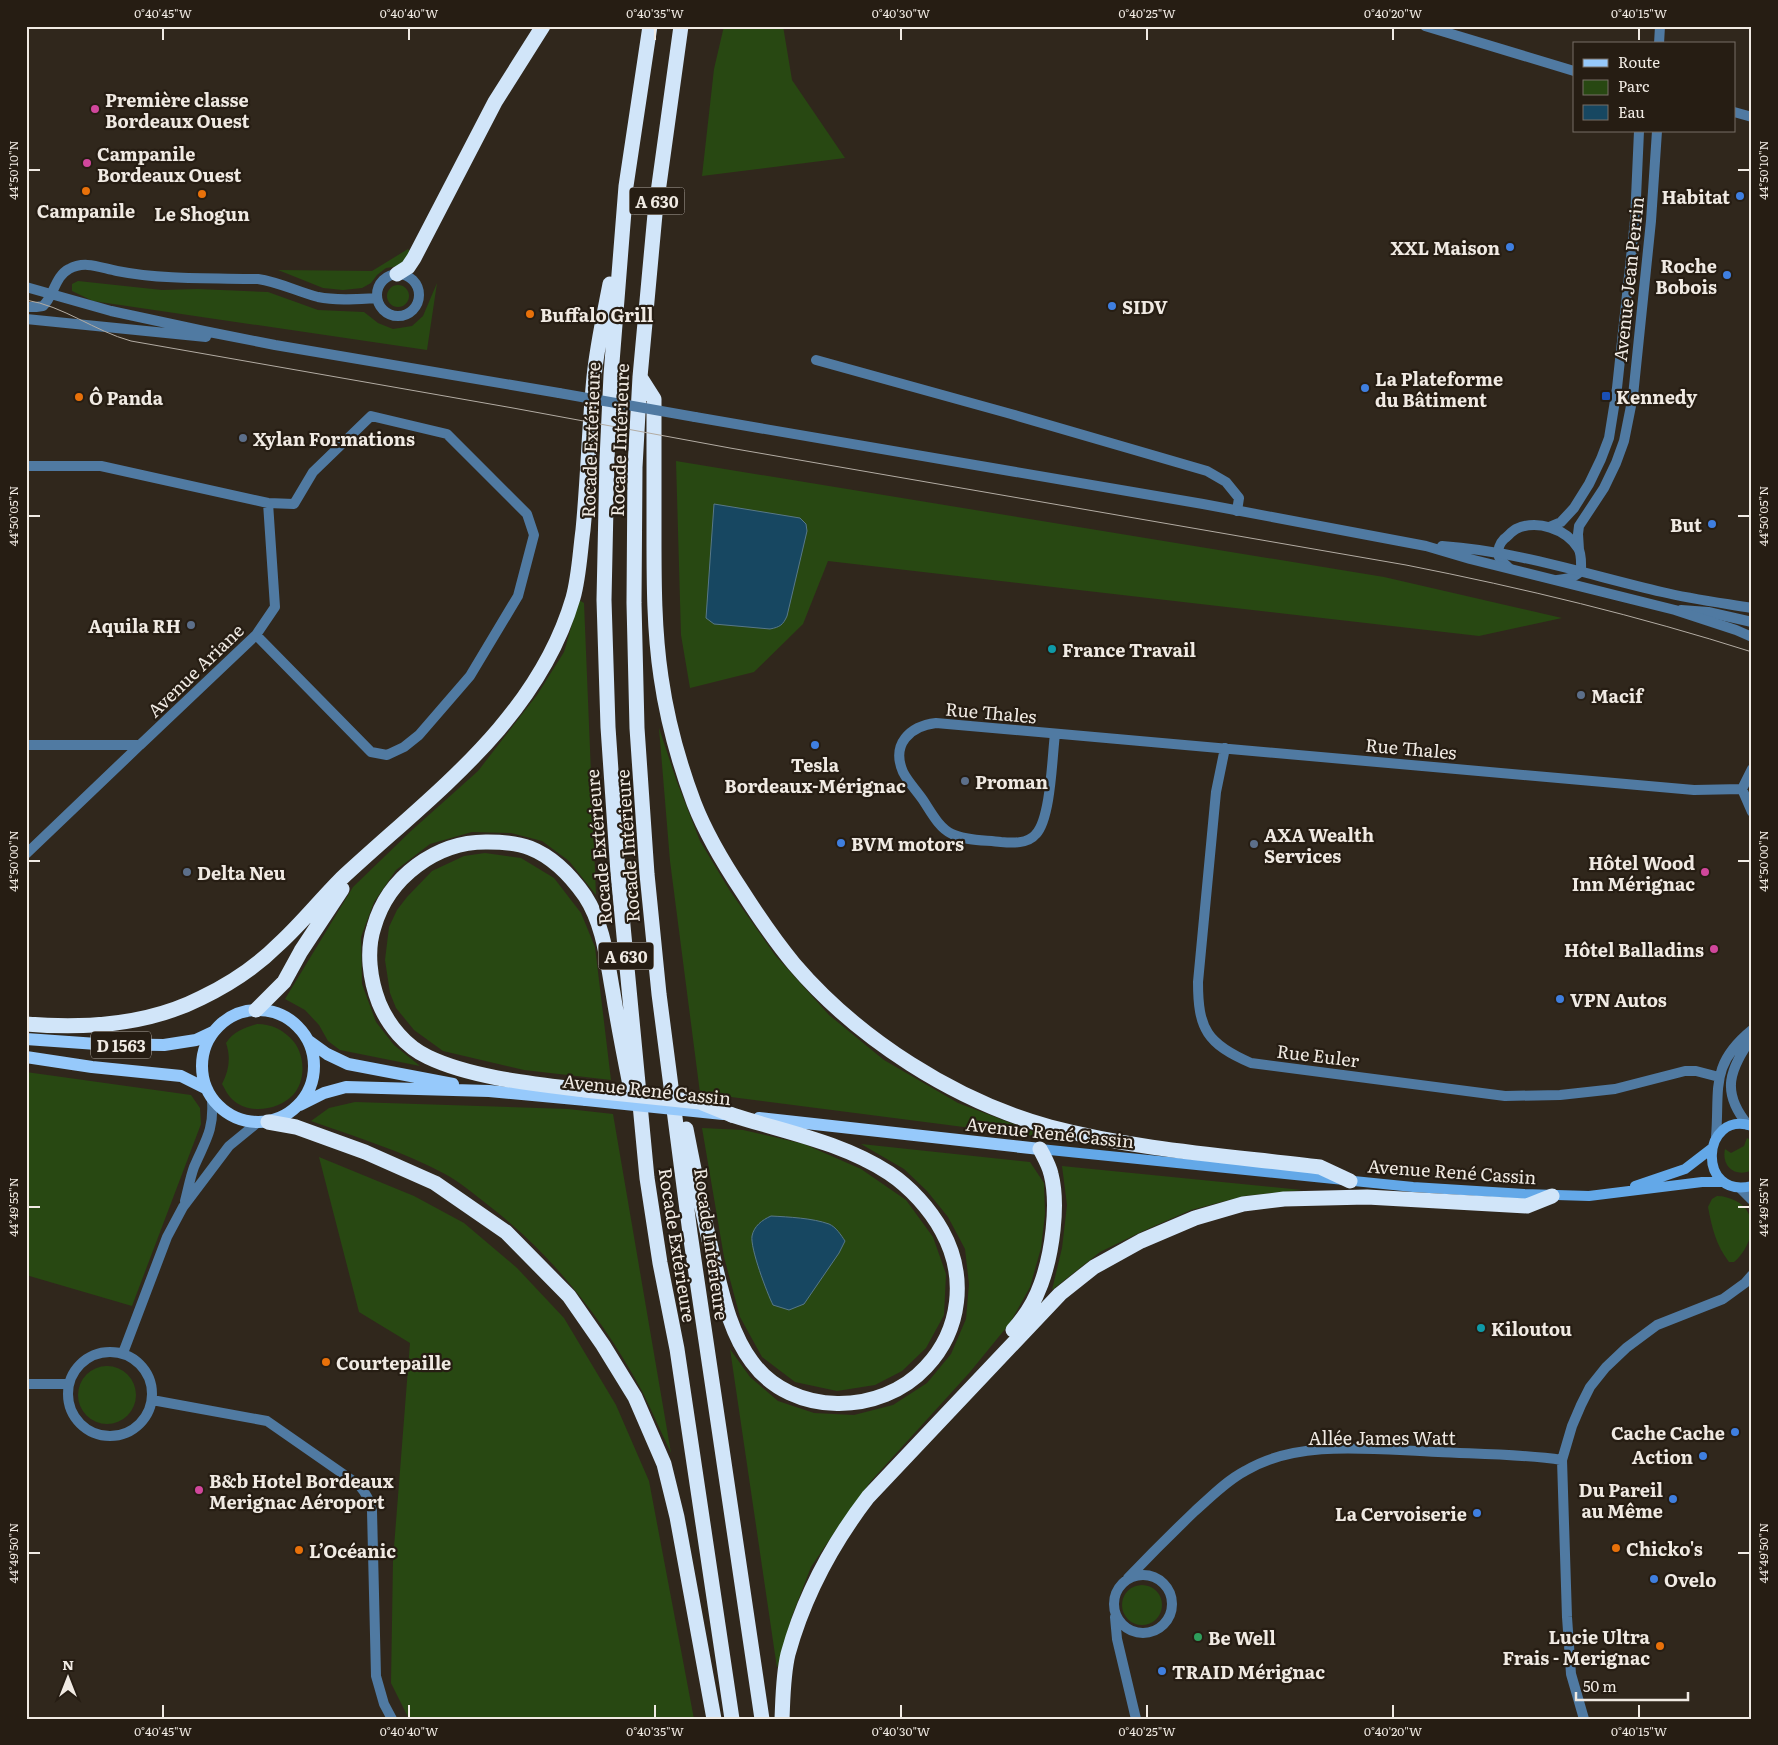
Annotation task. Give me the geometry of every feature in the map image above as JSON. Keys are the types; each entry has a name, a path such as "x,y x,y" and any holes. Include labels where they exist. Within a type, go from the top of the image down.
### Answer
{"highway":[{"path":"397,274 408,267 414,258 495,102 543,26"},
{"name":"Rocade Extérieure","path":"650,26 626,186 611,375 604,600 608,727 617,864 647,1178 660,1263 677,1349 732,1719"},
{"name":"Rocade Intérieure","path":"681,26 655,214 640,377 635,477 634,603 637,728 647,874 659,994 690,1233 762,1719"},
{"path":"26,1024 96,1026 120,1023 174,1010 200,999 231,982 257,964 280,944 335,885 432,799 484,747 537,680 559,638 574,596 587,487 594,374 626,186"},
{"path":"640,377 654,399 654,585 656,627 661,678 678,753 695,805 724,863 759,917 795,964 834,1005 907,1062 949,1086 996,1109 1048,1126 1109,1140 1320,1167 1350,1180"},
{"path":"647,1178 608,961 599,926 586,898 570,877 554,861 529,848 504,842 480,842 457,845 415,866 398,883 384,902 374,926 370,947 374,990 382,1011 407,1043 427,1057 489,1076 585,1095 700,1102 732,1115 834,1144 856,1154 890,1174 914,1194 935,1218 948,1242 956,1266 958,1292 956,1312 950,1331 939,1352 925,1368 900,1387 879,1397 839,1404 816,1402 792,1395 771,1382 752,1363 738,1339 721,1292 706,1231 659,994"},
{"path":"256,1010 284,982 301,951 360,863"},
{"path":"262,1122 296,1126 365,1152 435,1183 506,1232 569,1296 604,1345 635,1397 664,1464 677,1517 714,1719"},
{"path":"782,1719 783,1686 788,1655 813,1584 830,1552 884,1471 1024,1318 1041,1285 1050,1249 1054,1217 1051,1174 1040,1149"},
{"path":"868,1497 1060,1294 1094,1267 1141,1241 1174,1226 1227,1208 1262,1200 1367,1197 1527,1206 1552,1196"}],"main road":[{"path":"256,1010 272,1012 287,1018 300,1028 309,1041 314,1058 314,1074 309,1091 300,1105 285,1116 262,1122 240,1120 225,1113 212,1101 205,1088 201,1068 204,1049 212,1032 224,1020 239,1013 256,1010"},
{"name":"D 1563","path":"26,1039 97,1044 164,1045 196,1040 212,1032"},
{"name":"Avenue René Cassin","path":"309,1041 327,1054 348,1064 489,1091"},
{"name":"D 1563","path":"26,1057 92,1067 181,1076 205,1088"},
{"name":"Avenue René Cassin","path":"300,1105 324,1093 346,1087 585,1095"},
{"name":"Avenue René Cassin","path":"732,1115 1422,1188 1552,1196 1607,1194 1702,1182 1723,1182"},
{"path":"1750,1125 1739,1124 1730,1126 1716,1138 1711,1149 1710,1158 1712,1167 1723,1182 1740,1188 1752,1186"},
{"name":"Avenue René Cassin","path":"1607,1194 1677,1173 1711,1149"}],"street":[{"path":"1425,26 1573,71"},
{"path":"1659,42 1660,26"},
{"path":"1736,113 1752,117"},
{"name":"Avenue Jean Perrin","path":"1549,527 1561,522 1574,508 1602,459 1609,436 1617,388 1635,220 1639,132"},
{"name":"Avenue Jean Perrin","path":"1581,571 1578,534 1580,526 1604,488 1616,463 1624,441 1634,388 1651,221 1657,132"},
{"path":"26,307 43,306 65,271 87,264 127,273 159,276 258,279 272,281 316,297 333,299 377,298"},
{"path":"397,274 408,276 417,284 420,297 414,310 409,314 396,316 383,310 377,298 380,285 390,276 397,274"},
{"path":"26,287 136,317 274,345 1237,511 1426,546 1470,560 1675,610 1736,630 1752,638"},
{"path":"26,319 274,345"},
{"path":"816,360 1002,411 1207,471 1226,482 1239,498 1237,511"},
{"path":"26,466 101,466 268,503 294,504 313,472 371,416 447,434 527,514 534,535 518,596 470,676 418,736 404,747 387,755 370,752 256,635"},
{"path":"1611,425 1626,428"},
{"path":"1609,436 1624,441"},
{"name":"Avenue Ariane","path":"26,854 256,635 275,607 268,503"},
{"path":"1509,568 1499,558 1498,552 1502,542 1516,529 1532,525 1549,527 1562,532 1580,550"},
{"path":"1426,546 1473,548 1498,552 1669,594 1752,608"},
{"path":"1557,580 1569,579 1581,571"},
{"path":"1675,610 1708,612 1752,622"},
{"name":"Rue Thales","path":"1055,734 1045,816 1036,835 1017,844 965,838 952,834 941,826 903,772 899,755 902,740 923,724 936,722 1694,790 1742,789"},
{"path":"26,744 140,745"},
{"name":"Rue Euler","path":"1225,748 1216,792 1198,982 1198,1008 1204,1027 1218,1045 1251,1063 1505,1096 1560,1095 1615,1089 1685,1071 1696,1071 1719,1076"},
{"path":"1752,769 1742,789 1752,812"},
{"path":"1716,1138 1719,1076 1732,1050 1752,1030"},
{"path":"1750,1125 1735,1107 1730,1087 1735,1066 1752,1037"},
{"path":"183,1207 194,1168 208,1138 213,1117 212,1101"},
{"path":"124,1353 167,1237 183,1207 229,1146 262,1122"},
{"path":"1740,1188 1752,1200"},
{"path":"1584,1719 1569,1661 1562,1460 1580,1405 1590,1387 1606,1366 1633,1342 1657,1325 1676,1316 1713,1304 1750,1282"},
{"path":"110,1351 124,1353 136,1360 146,1372 151,1385 152,1400 148,1412 140,1423 130,1431 104,1436 91,1432 79,1423 71,1412 67,1398 68,1384 73,1371 83,1360 95,1354 110,1351"},
{"path":"26,1384 68,1384"},
{"path":"152,1400 267,1421 359,1485 364,1491 372,1511 376,1676 384,1704 392,1719"},
{"name":"Allée James Watt","path":"1128,1578 1220,1488 1245,1470 1279,1455 1348,1449 1531,1455 1562,1460"},
{"path":"1114,1611 1124,1627 1133,1632 1142,1634 1152,1632 1160,1628 1167,1621 1171,1612 1172,1602 1170,1593 1157,1579 1148,1575 1138,1575 1128,1578 1121,1584 1113,1602 1117,1639 1136,1719"}],"green space":[{"path":"724,26 783,26 792,80 845,158 702,176 714,69"},
{"path":"408,249 412,253 406,260 398,266 386,268 371,283 362,288 343,290 323,288 278,270 372,271"},
{"path":"78,281 162,290 198,289 268,292 318,310 364,312 378,323 393,329 412,326 423,316 437,283 427,350 93,301 72,291 72,284"},
{"path":"398,285 406,288 409,296 406,304 398,307 390,304 387,296 390,288"},
{"path":"676,461 1384,577 1562,618 1479,636 828,561 803,624 754,672 690,688 681,635"},
{"path":"579,600 584,603 596,895 569,861 542,841 511,833 472,832 430,844 396,870 374,902 361,937 362,984 376,1022 394,1045 420,1066 340,1050 328,1041 319,1025 305,1010 285,999 353,887 411,831 478,771 537,695 564,652"},
{"path":"659,728 700,841 730,891 775,955 829,1015 884,1060 958,1103 1050,1138 700,1093 670,861"},
{"path":"485,853 521,858 554,878 581,913 595,947 611,1080 524,1070 443,1051 414,1030 396,1008 390,993 385,960 389,927 397,910 432,871 464,856"},
{"path":"257,1024 277,1028 286,1034 298,1048 303,1068 300,1083 293,1095 280,1104 264,1109 247,1108 240,1105 230,1097 222,1084 228,1064 226,1043 239,1031"},
{"path":"26,1072 191,1095 200,1108 201,1124 132,1306 26,1275"},
{"path":"355,1102 568,1109 613,1114 671,1453 642,1391 611,1339 575,1290 512,1224 467,1188 445,1174 396,1151 311,1121 329,1108"},
{"path":"702,1128 743,1130 804,1144 861,1169 906,1200 933,1237 946,1274 944,1315 926,1348 902,1371 875,1385 837,1391 795,1382 762,1357 740,1317 724,1257"},
{"path":"1747,1138 1752,1141 1752,1170 1740,1173 1735,1172 1725,1161 1725,1149 1731,1153 1744,1146"},
{"path":"861,1144 1030,1162 1044,1183 1045,1214 1041,1248 1030,1287 1010,1323 970,1372 871,1481 811,1567 792,1616 777,1668 730,1349 750,1377 778,1401 814,1413 854,1415 893,1405 927,1383 951,1354 966,1319 969,1284 965,1249 948,1217 927,1191 904,1169"},
{"path":"319,1157 414,1196 464,1223 517,1268 564,1318 616,1405 649,1481 694,1719 409,1719 391,1683 393,1560 410,1343 359,1312"},
{"path":"1062,1166 1302,1190 1244,1196 1191,1210 1100,1252 1052,1290 1062,1248 1067,1205"},
{"path":"1717,1196 1736,1201 1749,1214 1751,1231 1749,1240 1740,1256 1734,1262 1729,1262 1721,1249 1711,1222 1708,1207 1712,1199"},
{"path":"107,1366 118,1368 131,1379 136,1395 134,1406 123,1419 107,1424 96,1422 83,1411 78,1395 80,1384 91,1371"},
{"path":"1146,1585 1153,1588 1159,1594 1162,1605 1161,1613 1153,1622 1146,1625 1138,1625 1131,1622 1123,1613 1122,1601 1125,1594 1134,1586"}],"water":[{"path":"714,504 800,518 806,524 807,531 787,616 779,626 770,629 714,624 706,618"},
{"path":"771,1216 808,1219 832,1225 845,1241 839,1253 804,1304 789,1310 773,1305 756,1260 752,1242 752,1236 757,1226"}],"tram line":[{"path":"26,300 66,313 117,337 131,341 730,448 1406,565 1494,583 1580,604 1667,626 1752,652"}],"place":[{"name":"Première classe Bordeaux Ouest","path":"95,109"},
{"name":"Campanile Bordeaux Ouest","path":"87,163"},
{"name":"Campanile","path":"86,191"},
{"name":"Le Shogun","path":"202,194"},
{"name":"Habitat","path":"1740,196"},
{"name":"XXL Maison","path":"1510,247"},
{"name":"Roche Bobois","path":"1727,275"},
{"name":"SIDV","path":"1112,306"},
{"name":"Buffalo Grill","path":"530,314"},
{"name":"La Plateforme du Bâtiment","path":"1365,388"},
{"name":"Kennedy","path":"1606,396"},
{"name":"Ô Panda","path":"79,397"},
{"name":"Xylan Formations","path":"243,438"},
{"name":"But","path":"1712,524"},
{"name":"Aquila RH","path":"191,625"},
{"name":"France Travail","path":"1052,649"},
{"name":"Macif","path":"1581,695"},
{"name":"Tesla Bordeaux-Mérignac","path":"815,745"},
{"name":"Proman","path":"965,781"},
{"name":"BVM motors","path":"841,843"},
{"name":"AXA Wealth Services","path":"1254,844"},
{"name":"Delta Neu","path":"187,872"},
{"name":"Hôtel Wood Inn Mérignac","path":"1705,872"},
{"name":"Hôtel Balladins","path":"1714,949"},
{"name":"VPN Autos","path":"1560,999"},
{"name":"Kiloutou","path":"1481,1328"},
{"name":"Courtepaille","path":"326,1362"},
{"name":"Cache Cache","path":"1735,1432"},
{"name":"Action","path":"1703,1456"},
{"name":"B&b Hotel Bordeaux Merignac Aéroport","path":"199,1490"},
{"name":"Du Pareil au Même","path":"1673,1499"},
{"name":"La Cervoiserie","path":"1477,1513"},
{"name":"Chicko's","path":"1616,1548"},
{"name":"L’Océanic","path":"299,1550"},
{"name":"Ovelo","path":"1654,1579"},
{"name":"Be Well","path":"1198,1637"},
{"name":"Lucie Ultra Frais - Merignac","path":"1660,1646"},
{"name":"TRAID Mérignac","path":"1162,1671"}]}
